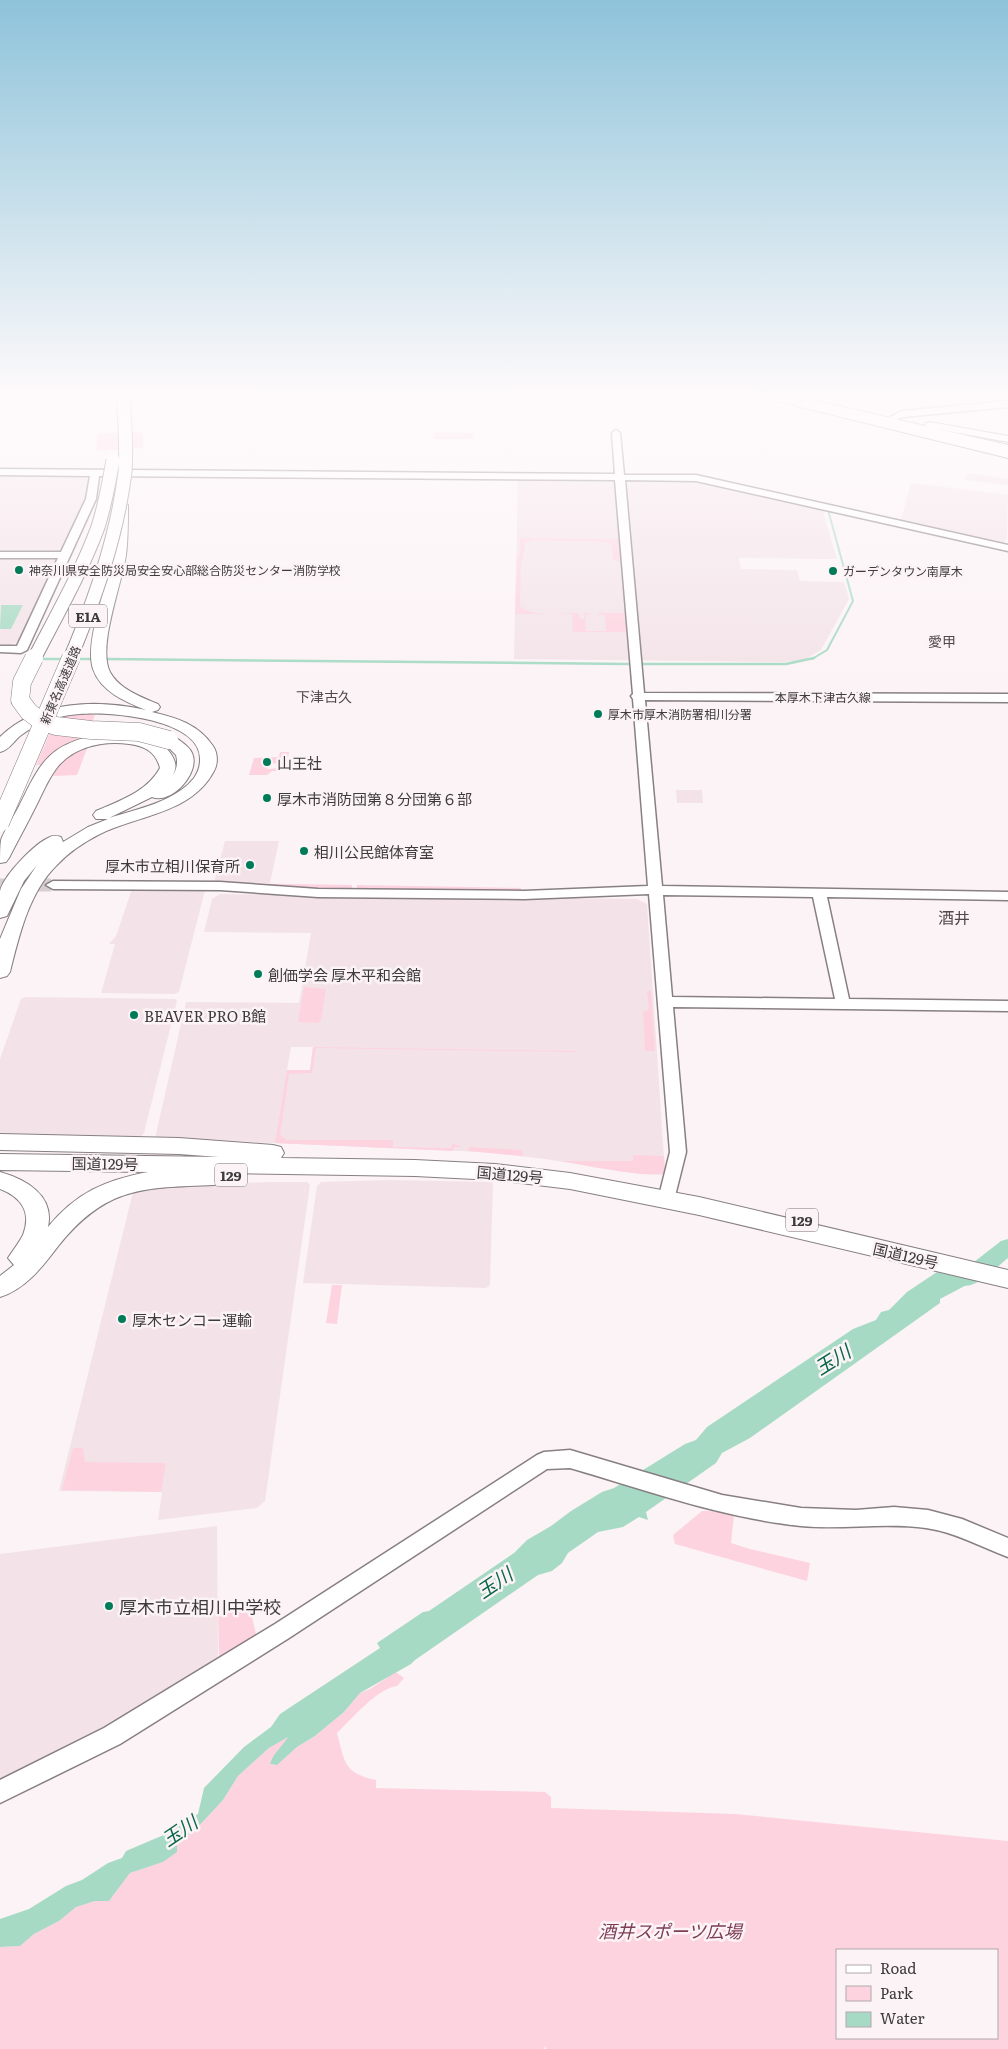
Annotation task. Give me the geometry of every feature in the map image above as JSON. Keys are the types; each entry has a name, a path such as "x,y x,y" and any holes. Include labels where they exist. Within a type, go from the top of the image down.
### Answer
{"highway":[{"path":"107,491 101,517 82,563 22,682 20,700 30,714 59,727 81,730 138,732 161,743"},
{"name":"新東名高速道路","path":"0,792 72,629 88,586 106,522 110,491"},
{"name":"新東名高速道路","path":"0,823 90,612 111,546 122,491"},
{"path":"76,835 104,830 172,809 203,791 219,769 221,755 220,748 212,735 190,721 133,699 114,687 102,673 99,665 98,648 119,559 122,495"},
{"path":"0,748 15,732 43,717 90,708 126,710 159,718 180,726 202,741 209,754 208,768 204,776 186,793 158,807 51,844 21,870 9,889 0,912"},
{"path":"0,858 46,771 62,754 85,743 111,738 161,743"},
{"path":"1,963 29,889 35,880 76,835 145,793 166,774 167,761 161,743"},
{"path":"0,1137 72,1143"},
{"name":"129","path":"0,1142 179,1146 317,1157"},
{"name":"国道129号","path":"0,1152 494,1162 572,1171 667,1195 927,1254 1008,1267"},
{"name":"国道129号","path":"0,1162 462,1170 570,1181 667,1195"},
{"name":"129","path":"0,1171 238,1175 462,1170"},
{"path":"0,1288 33,1261 77,1208 97,1194 141,1181 238,1175"},
{"path":"0,1180 23,1190 34,1204 39,1218 32,1244 20,1258 0,1272"},
{"name":"国道129号","path":"927,1254 1008,1279"}],"street":[{"path":"0,649 21,650 91,499 93,491"},
{"path":"621,491 637,696 648,784 678,1152 667,1195"},
{"path":"752,491 1008,548"},
{"path":"0,554 64,555"},
{"name":"本厚木下津古久線","path":"637,696 1008,698"},
{"path":"52,885 215,886 294,892 524,895 597,891 819,893 1007,900"},
{"path":"819,893 843,1004"},
{"path":"666,1002 1008,1006"},
{"path":"0,1792 112,1736 322,1605 544,1461 561,1459 594,1466 722,1504 800,1517 856,1519 894,1516 928,1519 970,1532 1008,1548"}],"shaded area":[{"path":"0,491 88,491 87,498 61,551 54,558 57,560 18,642 0,645"},
{"path":"518,491 746,491 822,508 837,559 739,558 741,569 797,570 800,581 844,582 849,599 821,650 804,660 783,662 514,659"},
{"path":"909,491 973,491 1008,495 1007,539 1003,543 901,520"},
{"path":"676,790 702,790 703,803 677,803"},
{"path":"225,841 279,841 270,883 214,882"},
{"path":"132,889 205,890 179,992 175,994 101,993 115,944 109,944 116,936"},
{"path":"220,894 637,899 647,904 665,1172 662,1175 640,1174 545,1159 483,1152 155,1138 186,1002 299,1003 311,933 204,932 212,899","holes":["291,1047 313,1047 310,1070 287,1070"]},
{"path":"25,997 175,999 177,1001 144,1133 136,1142 0,1133 0,1059 21,999"},
{"path":"387,1180 493,1182 490,1285 486,1288 303,1283 317,1186 321,1182"},
{"path":"307,1182 310,1185 265,1501 257,1508 158,1520 162,1492 59,1491 133,1192 170,1185"},
{"name":"厚木市立相川中学校","path":"217,1526 218,1658 104,1732 0,1785 0,1554"}],"green space":[{"path":"520,538 619,539 621,562 613,560 612,545 605,542 535,540 525,543 523,560 521,562 520,606 531,612 557,614 515,614 517,558 519,557"},
{"path":"579,613 580,619 584,619 584,613 591,613 585,615 586,631 606,631 605,615 598,615 599,613 625,613 627,632 573,632 572,614 557,614"},
{"path":"96,712 86,741 88,746 77,775 53,776 57,765 36,765 57,717"},
{"path":"280,752 289,752 287,764 269,763 266,767 268,769 280,768 279,771 272,771 267,775 249,775 254,758 279,757"},
{"path":"212,883 352,885 352,889 287,890"},
{"path":"357,885 521,888 521,890 519,892 357,890"},
{"path":"304,987 326,989 321,1020 318,1023 298,1022"},
{"path":"647,991 651,991 655,1051 645,1051 643,1012 649,1009"},
{"path":"313,1047 575,1052 316,1048 312,1073 289,1074 280,1135 287,1140 393,1140 393,1147 451,1148 452,1143 461,1147 454,1147 453,1151 275,1143 287,1070 310,1070"},
{"path":"469,1147 523,1150 522,1156 468,1151"},
{"path":"633,1155 664,1156 665,1172 658,1174 632,1173 561,1161 633,1161"},
{"path":"332,1285 342,1285 337,1324 326,1323"},
{"path":"73,1448 83,1448 85,1462 166,1463 161,1492 62,1490"},
{"path":"702,1511 716,1511 734,1515 731,1543 810,1563 807,1581 675,1544 673,1535"},
{"path":"250,1608 256,1634 219,1658 218,1612"},
{"name":"酒井スポーツ広場","path":"396,1672 404,1678 397,1686 389,1688 373,1698 337,1733 347,1765 357,1774 376,1780 376,1788 545,1792 551,1797 551,1808 735,1814 1008,1841 1008,2049 546,2049 546,2046 543,2049 0,2049 0,1947 20,1946 34,1934 59,1921 75,1907 95,1901 109,1901 130,1873 163,1862 177,1844 198,1827 223,1800 238,1776 269,1748 289,1736 270,1764 277,1765 297,1747 315,1736 344,1712 360,1693 370,1689"}],"water":[{"path":"1,605 23,605 11,629 0,629"},
{"path":"937,1272 976,1280 940,1299 940,1303 750,1438 722,1453 716,1463 646,1512 648,1520 639,1517 623,1527 598,1532 568,1553 562,1563 552,1571 538,1575 411,1664 360,1693 344,1712 315,1736 297,1747 277,1765 270,1764 288,1737 269,1748 238,1776 223,1800 198,1827 177,1844 177,1852 163,1862 130,1873 109,1901 95,1901 76,1907 59,1921 34,1934 20,1946 0,1947 0,1919 29,1909 66,1886 82,1880 108,1863 122,1858 126,1851 166,1834 198,1814 204,1788 244,1747 271,1727 280,1714 380,1648 377,1643 423,1612 429,1611 514,1553 527,1540 551,1526 571,1511 602,1492 614,1488 685,1444 696,1440 707,1427 853,1329 876,1320 881,1312 889,1310 907,1292"}],"waterway":[{"path":"813,658 827,650 853,601 828,510"},
{"path":"640,664 786,664 813,658"},
{"path":"40,659 63,659"},
{"path":"77,659 93,659"},
{"path":"112,659 105,659 629,664"},
{"name":"玉川","path":"967,1279 1008,1247"}],"tunnel":[{"path":"0,885 53,885"}],"place":[{"name":"神奈川県安全防災局安全安心部総合防災センター消防学校","path":"19,570"},
{"name":"ガーデンタウン南厚木","path":"833,571"},
{"name":"厚木市厚木消防署相川分署","path":"598,714"},
{"name":"山王社","path":"267,762"},
{"name":"厚木市消防団第８分団第６部","path":"267,798"},
{"name":"相川公民館体育室","path":"304,851"},
{"name":"厚木市立相川保育所","path":"250,865"},
{"name":"創価学会 厚木平和会館","path":"258,974"},
{"name":"BEAVER PRO B館","path":"134,1015"},
{"name":"厚木センコー運輸","path":"122,1319"},
{"name":"厚木市立相川中学校","path":"109,1606"}],"district":[{"name":"愛甲","path":"942,641"},
{"name":"下津古久","path":"324,696"},
{"name":"酒井","path":"954,917"}]}
